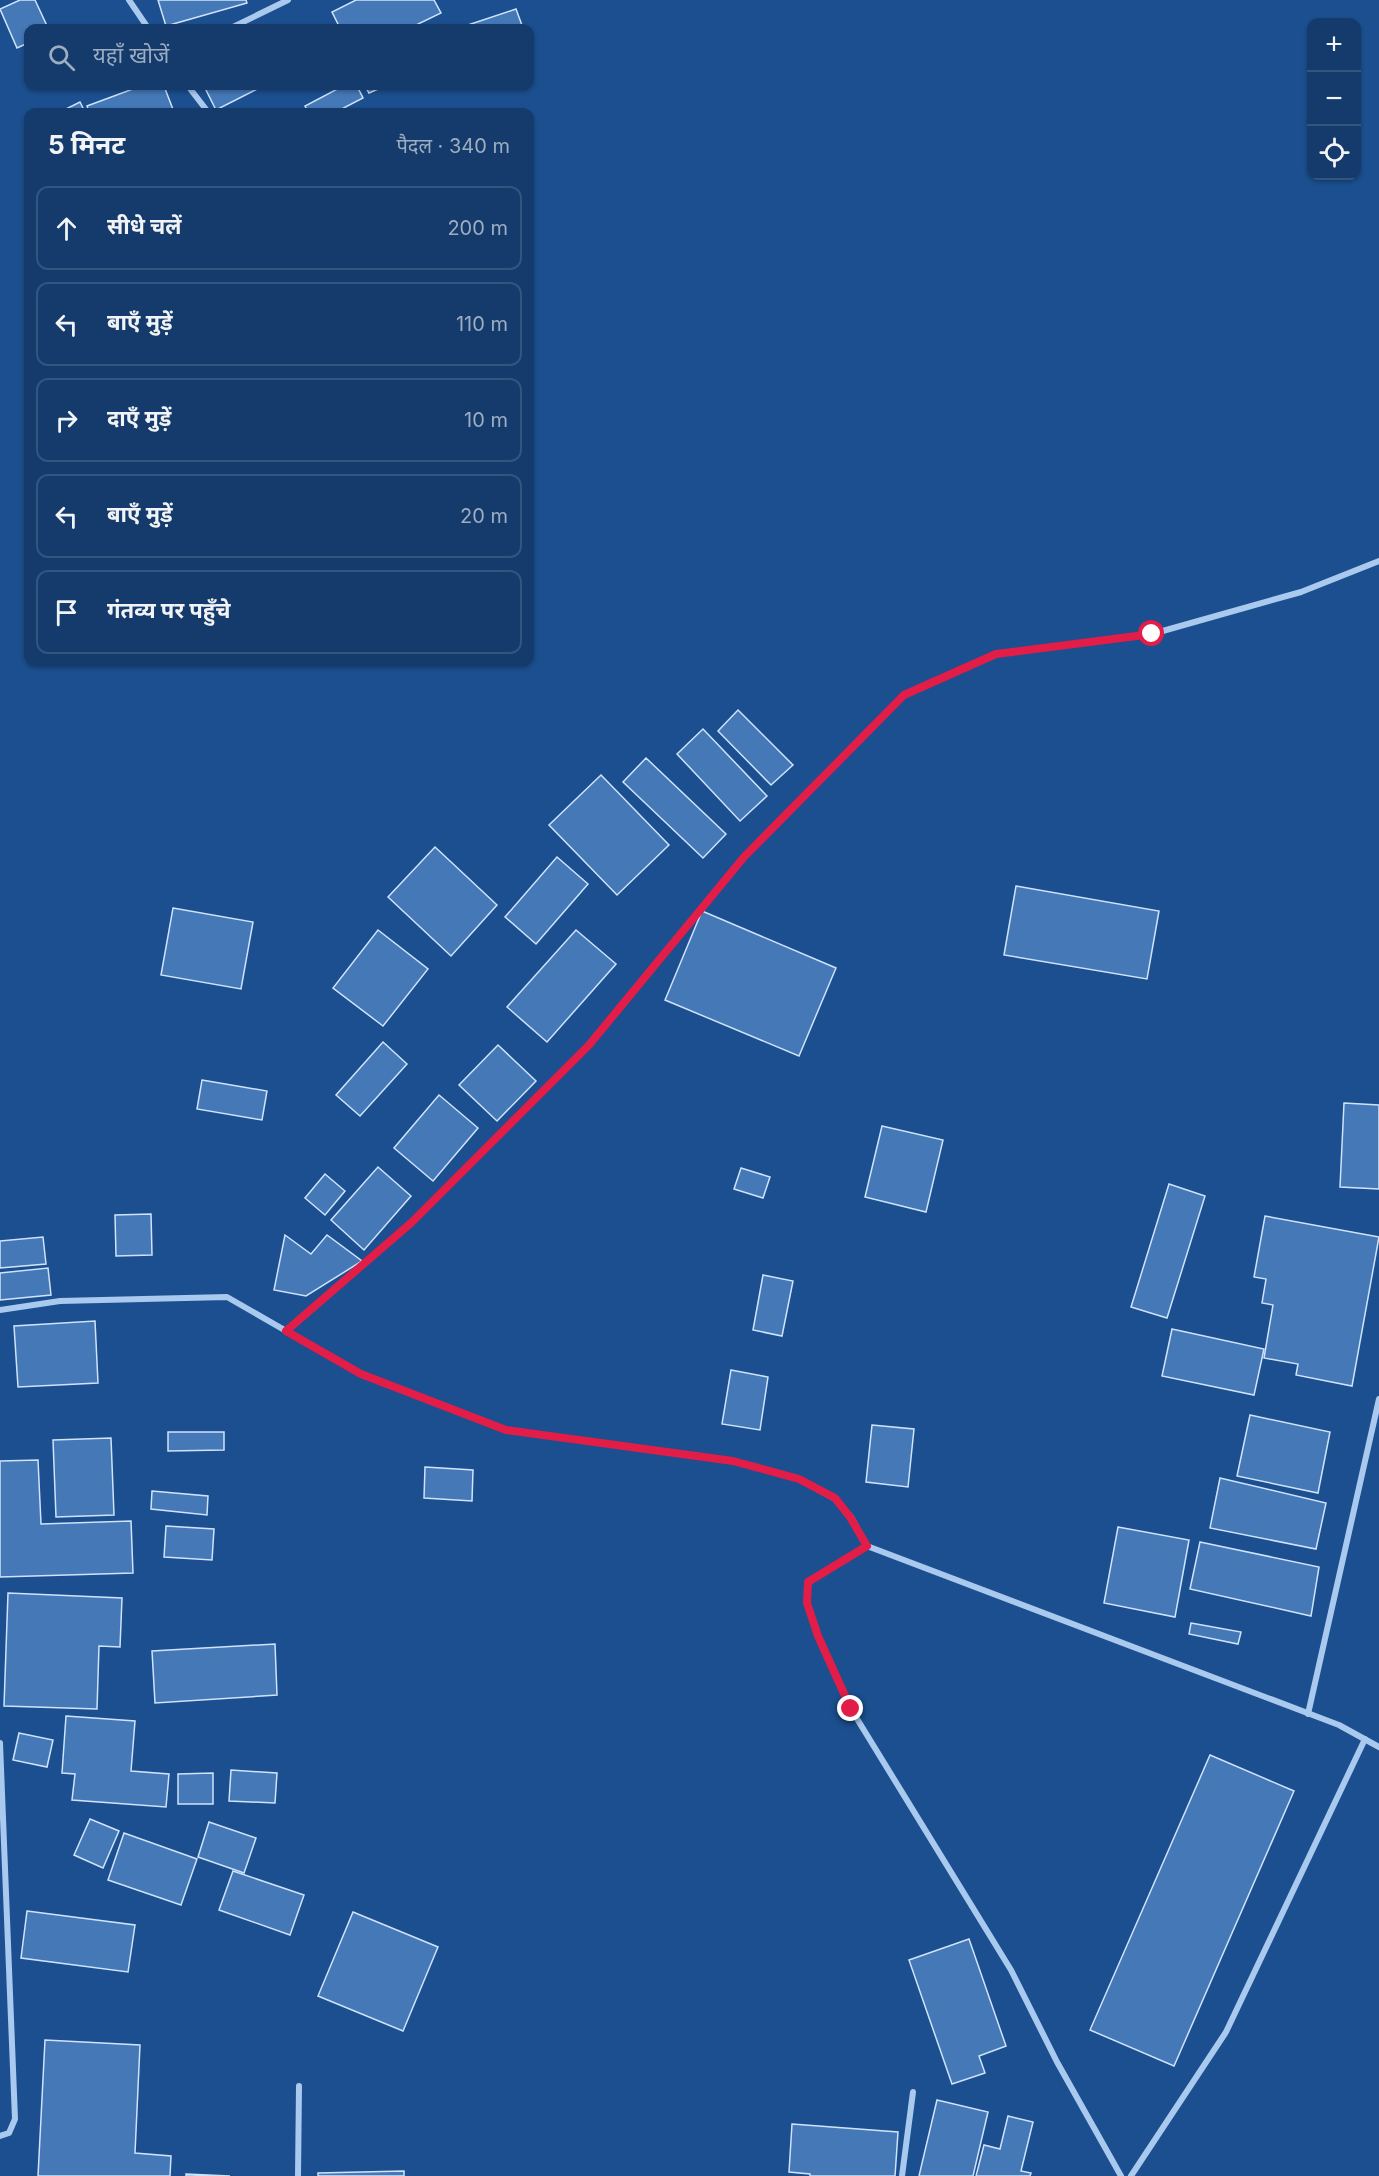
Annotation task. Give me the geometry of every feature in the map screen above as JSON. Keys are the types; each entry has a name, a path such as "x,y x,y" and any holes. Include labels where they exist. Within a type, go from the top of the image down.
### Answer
{"street":[{"path":"129,0 145,24"},
{"path":"239,24 288,0"},
{"path":"191,90 205,108"},
{"path":"286,1331 411,1223 589,1045 744,857 904,695 996,654 1152,634 1301,592 1379,561"},
{"path":"0,1310 60,1301 227,1297 361,1374 506,1430 733,1461 799,1479 835,1498 850,1517 867,1546 1339,1725 1379,1747"},
{"path":"1308,1714 1379,1400"},
{"path":"867,1546 808,1582 807,1603 818,1636 851,1709 1011,1970 1057,2062 1121,2176"},
{"path":"1131,2176 1226,2032 1365,1739"},
{"path":"0,1743 15,2119 9,2133 0,2136"},
{"path":"298,2176 299,2086"},
{"path":"902,2176 912,2092"}],"building":[{"path":"20,0 35,0 46,24 24,24 24,45 17,48 0,9"},
{"path":"158,0 246,0 247,3 173,24 165,24"},
{"path":"356,0 434,0 441,13 418,24 338,24 332,12"},
{"path":"516,9 522,24 471,24"},
{"path":"130,90 166,90 172,108 88,108 87,106"},
{"path":"206,90 255,90 220,108 215,108"},
{"path":"335,90 359,90 363,98 344,108 306,108 305,106"},
{"path":"80,102 83,108 68,108"},
{"path":"738,710 793,765 771,785 718,731"},
{"path":"703,729 767,796 740,821 677,754"},
{"path":"646,758 726,834 703,858 623,782"},
{"path":"601,775 669,845 617,895 549,825"},
{"path":"435,847 497,905 451,956 388,897"},
{"path":"557,857 588,884 536,944 505,917"},
{"path":"1016,886 1159,911 1147,979 1004,955"},
{"path":"173,908 253,922 241,989 161,975"},
{"path":"702,911 836,968 799,1056 665,1000"},
{"path":"378,930 428,969 383,1026 333,988"},
{"path":"576,930 616,964 547,1042 507,1007"},
{"path":"383,1042 407,1064 360,1116 336,1095"},
{"path":"498,1045 536,1081 497,1121 459,1085"},
{"path":"202,1080 267,1091 262,1120 197,1109"},
{"path":"439,1095 478,1128 433,1181 394,1148"},
{"path":"1344,1103 1379,1105 1379,1189 1340,1187"},
{"path":"882,1126 943,1140 926,1212 865,1197"},
{"path":"378,1167 411,1196 364,1250 331,1220"},
{"path":"741,1168 770,1177 763,1198 734,1189"},
{"path":"325,1174 345,1191 325,1215 305,1198"},
{"path":"1169,1184 1205,1196 1167,1318 1131,1307"},
{"path":"151,1214 152,1255 116,1256 115,1215"},
{"path":"1265,1216 1379,1237 1352,1386 1296,1375 1298,1364 1264,1358 1273,1305 1262,1303 1266,1279 1254,1277"},
{"path":"285,1235 311,1254 327,1235 362,1261 306,1296 274,1290"},
{"path":"43,1237 46,1264 0,1268 0,1241"},
{"path":"48,1268 51,1295 0,1300 0,1273"},
{"path":"763,1275 793,1281 782,1336 753,1330"},
{"path":"95,1321 98,1383 18,1387 14,1326"},
{"path":"1172,1329 1264,1349 1254,1395 1162,1376"},
{"path":"731,1370 768,1377 760,1430 722,1424"},
{"path":"1250,1415 1330,1432 1318,1493 1237,1476"},
{"path":"872,1425 914,1429 908,1487 866,1482"},
{"path":"168,1432 224,1432 224,1450 168,1451"},
{"path":"111,1438 114,1515 56,1517 53,1440"},
{"path":"38,1460 41,1524 131,1521 133,1573 0,1577 0,1461"},
{"path":"425,1467 473,1470 472,1501 424,1498"},
{"path":"1220,1478 1326,1503 1316,1549 1210,1528"},
{"path":"152,1491 208,1496 207,1515 151,1509"},
{"path":"166,1526 214,1529 212,1560 164,1557"},
{"path":"1118,1527 1189,1540 1175,1617 1104,1603"},
{"path":"1200,1542 1319,1567 1311,1616 1190,1589"},
{"path":"8,1593 122,1598 120,1647 99,1646 97,1709 4,1706"},
{"path":"1191,1623 1241,1632 1238,1644 1189,1634"},
{"path":"275,1644 277,1695 155,1703 152,1651"},
{"path":"66,1716 135,1721 131,1771 169,1774 166,1807 72,1800 75,1774 62,1773"},
{"path":"19,1733 53,1740 47,1767 13,1760"},
{"path":"1210,1755 1294,1791 1174,2066 1090,2030"},
{"path":"231,1770 277,1773 275,1803 229,1801"},
{"path":"213,1773 213,1804 178,1804 178,1774"},
{"path":"90,1819 119,1831 103,1868 74,1855"},
{"path":"209,1822 256,1838 244,1873 198,1857"},
{"path":"124,1833 197,1859 181,1905 108,1880"},
{"path":"233,1871 304,1895 290,1935 219,1910"},
{"path":"27,1911 135,1925 128,1972 21,1958"},
{"path":"353,1912 438,1947 403,2031 318,1996"},
{"path":"969,1939 1006,2046 979,2056 985,2073 952,2084 909,1960"},
{"path":"45,2040 140,2045 135,2153 171,2156 170,2176 38,2176"},
{"path":"937,2100 988,2112 973,2176 919,2176"},
{"path":"1008,2116 1033,2122 1021,2171 1031,2173 1030,2176 976,2176 984,2145 1000,2149"},
{"path":"792,2124 898,2132 895,2176 810,2176 810,2174 789,2172"},
{"path":"404,2171 404,2176 318,2176 318,2173"},
{"path":"186,2174 230,2176 186,2176"}],"route":[{"path":"851,1709 818,1636 807,1603 808,1582 867,1546 850,1517 835,1498 799,1479 733,1461 506,1430 361,1374 286,1331 411,1223 589,1045 744,857 904,695 996,654 1152,634"}]}
